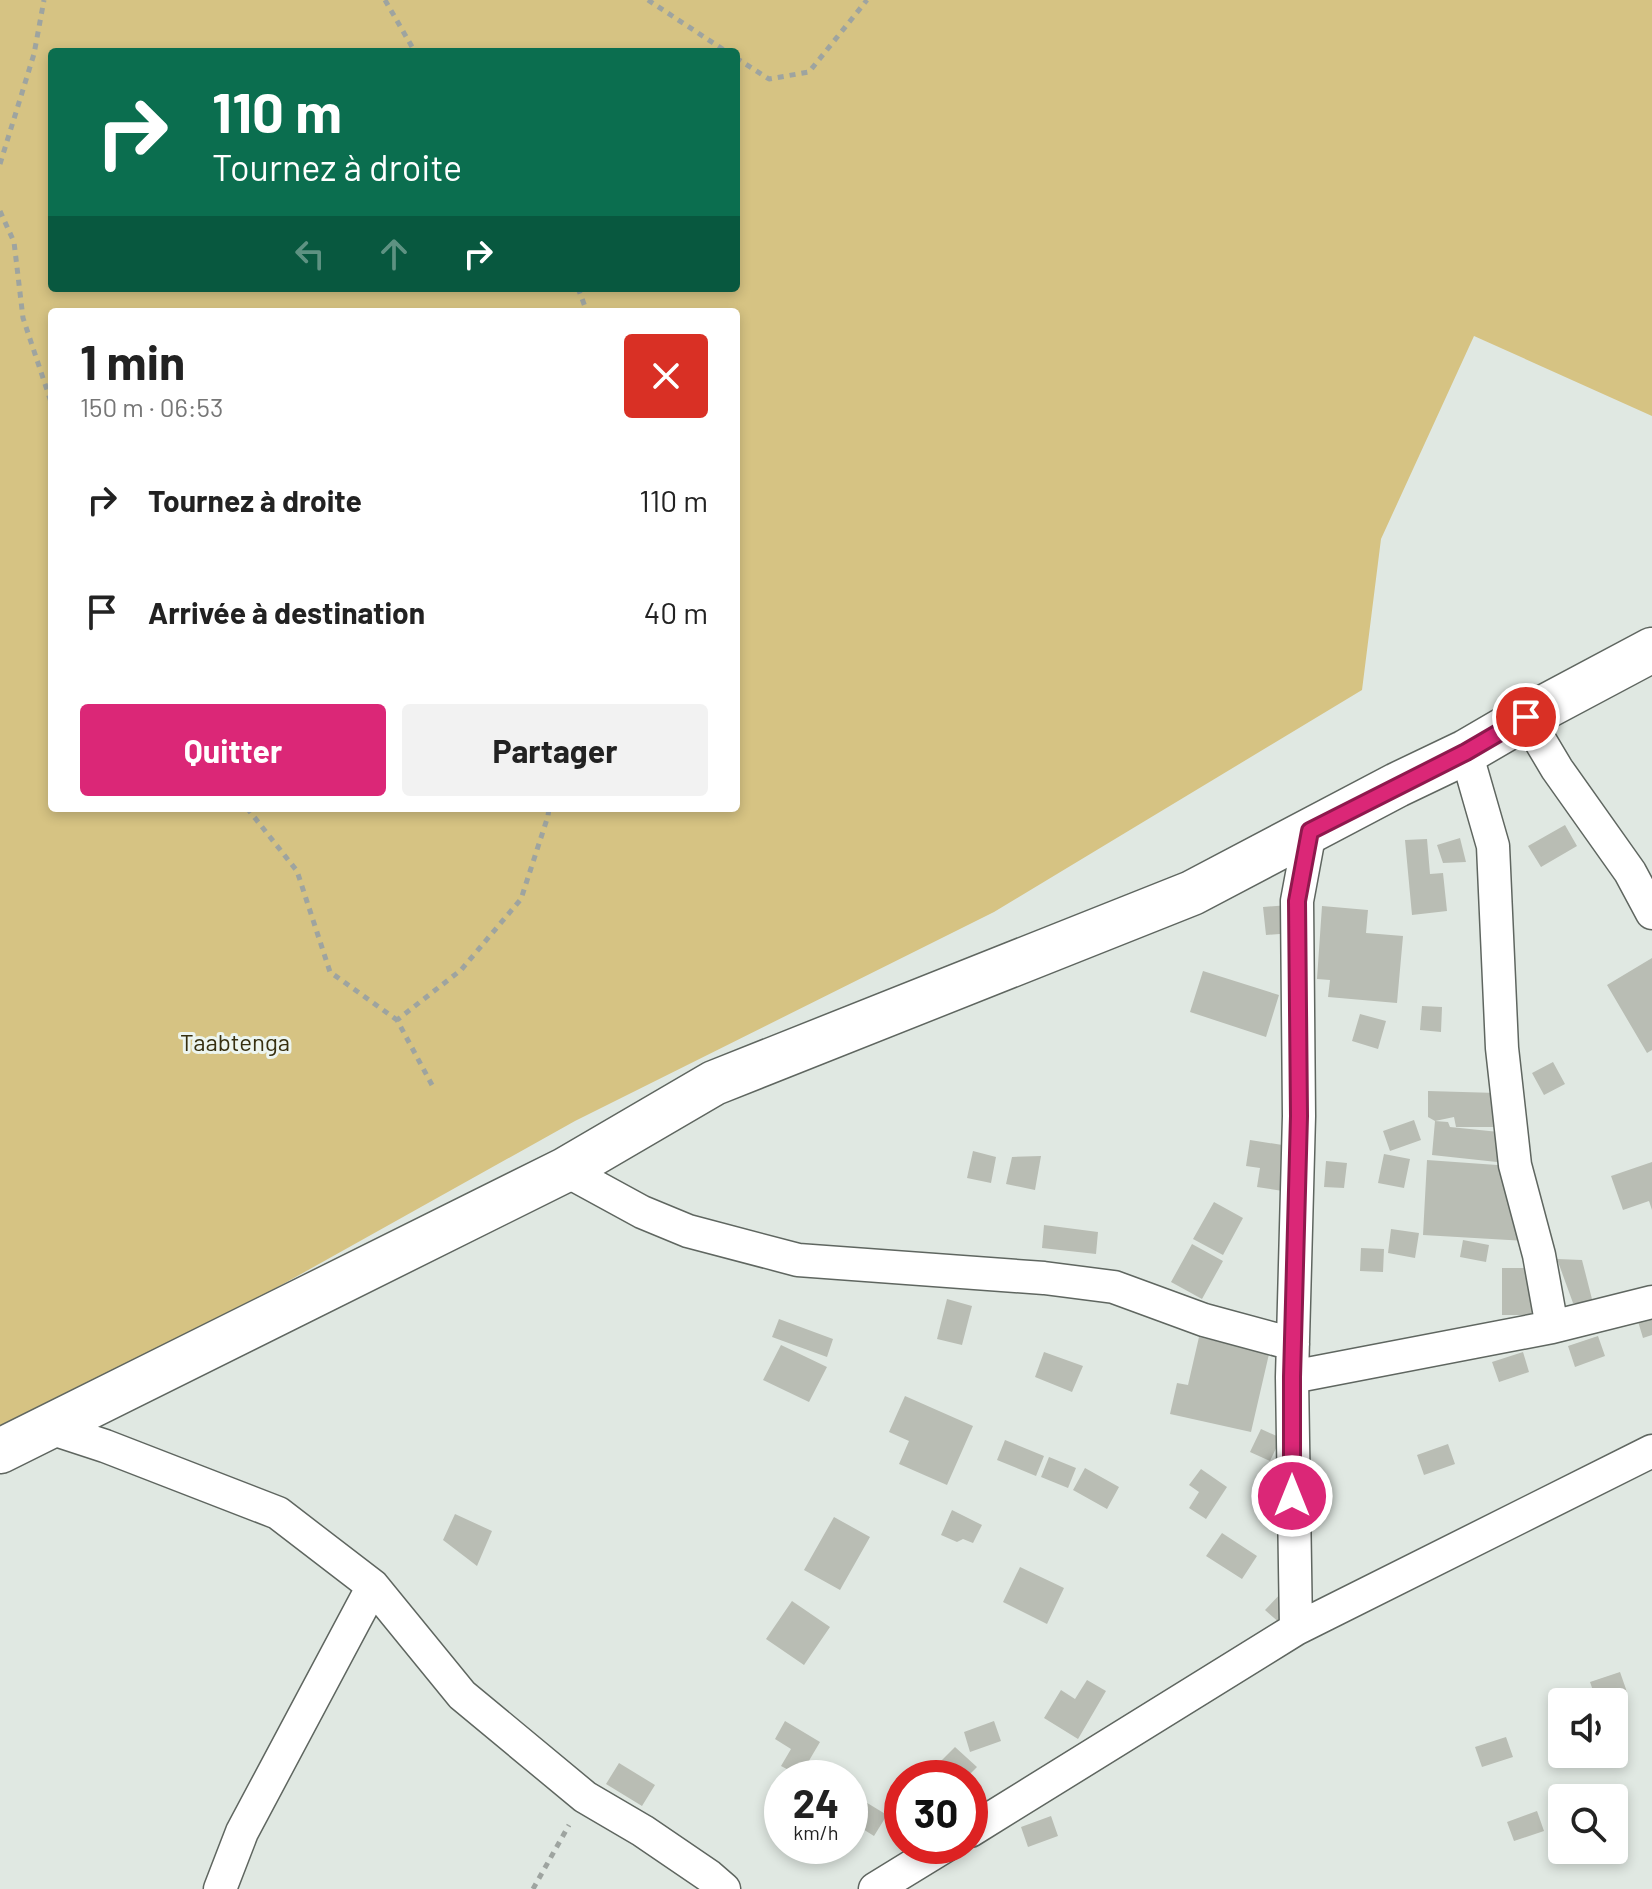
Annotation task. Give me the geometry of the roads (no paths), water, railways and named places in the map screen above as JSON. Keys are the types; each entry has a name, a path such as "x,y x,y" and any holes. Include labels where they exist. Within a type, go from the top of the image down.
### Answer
{"street":[{"path":"0,1451 565,1170 714,1083 1192,893 1466,752 1652,650"},
{"path":"1526,717 1557,769 1649,899"},
{"path":"1466,752 1493,846 1502,1048 1515,1165 1539,1255 1552,1327"},
{"path":"1296,1629 1292,1377 1299,1116 1297,901 1310,831"},
{"path":"565,1170 642,1212 688,1231 798,1260 1044,1278 1114,1287 1204,1320 1293,1344"},
{"path":"1292,1377 1552,1327 1652,1302"},
{"path":"50,1428 278,1513 373,1586 462,1695 585,1797 643,1831 724,1889"},
{"path":"988,1820 1296,1629 1652,1451"},
{"path":"220,1889 242,1832 373,1586"},
{"path":"875,1889 916,1864"}],"park label":[{"name":"Taabtenga","path":"235,1043"}]}
